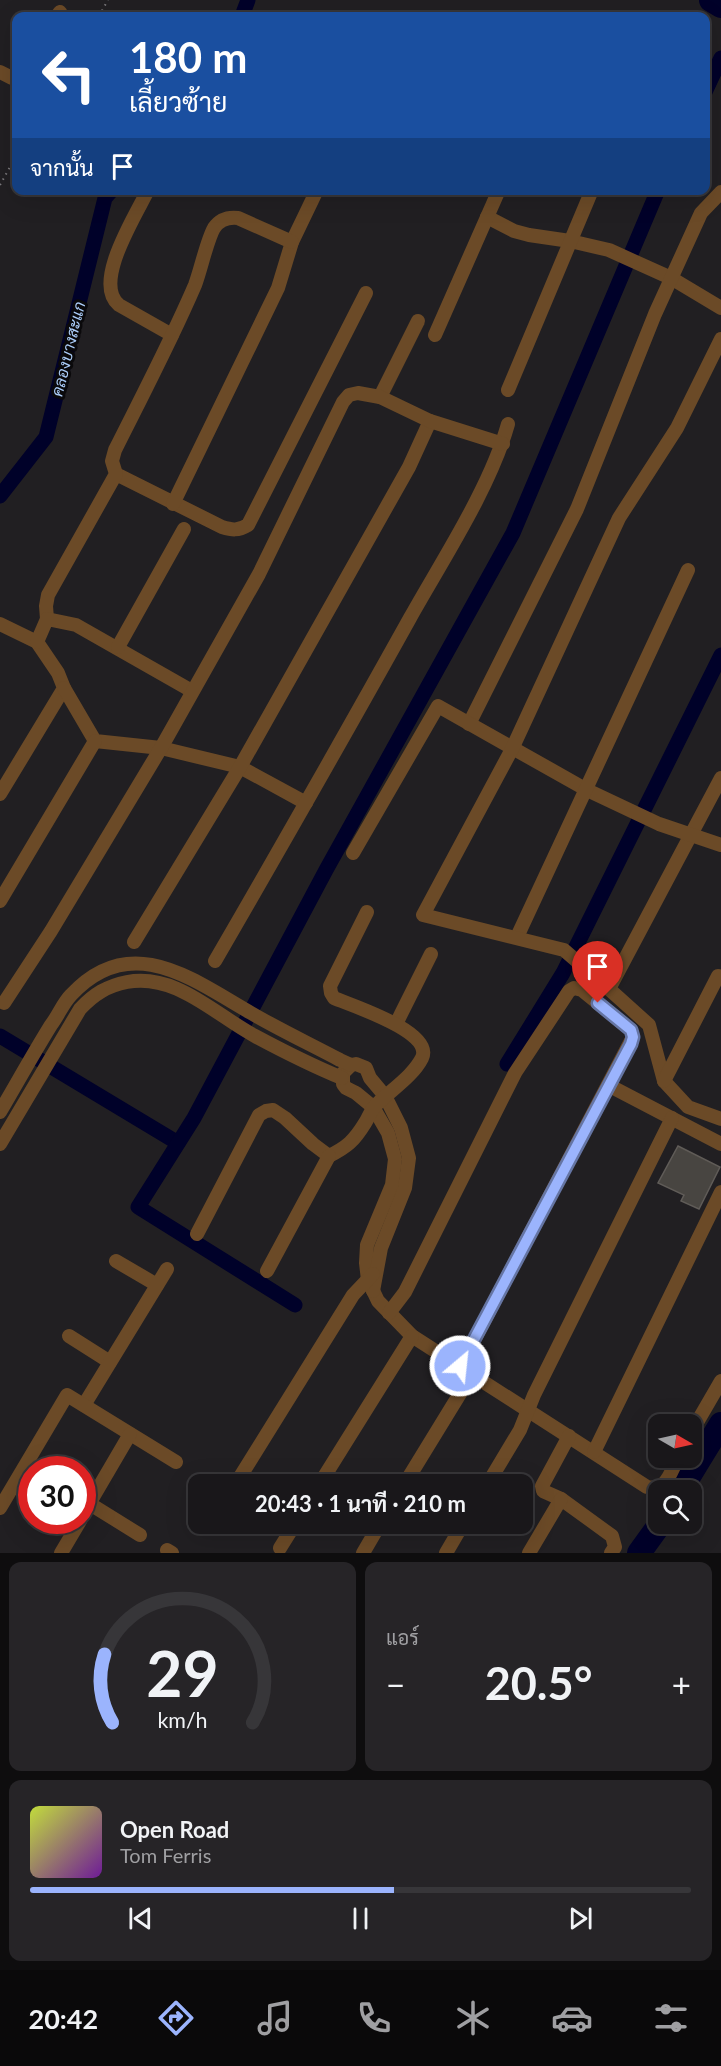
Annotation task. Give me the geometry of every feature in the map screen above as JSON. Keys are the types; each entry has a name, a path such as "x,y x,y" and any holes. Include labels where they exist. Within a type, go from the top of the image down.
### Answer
{"street":[{"path":"469,724 577,509 671,278 701,213 721,192"},
{"path":"146,195 116,254 110,291 112,300 118,305 172,335"},
{"path":"173,504 278,288 292,242 314,195"},
{"path":"435,335 497,195"},
{"path":"508,390 590,195"},
{"path":"292,242 238,218 230,217 220,221 214,229 196,282 172,335 115,450 112,461 116,474 173,504 232,530 248,525 366,293"},
{"path":"487,217 514,231 609,250 671,278 721,308"},
{"path":"380,397 418,321"},
{"path":"721,339 677,428 619,518 512,749 423,915 564,950 649,1025 664,1081 688,1107 721,1119"},
{"path":"4,1004 51,932 161,748 260,574 343,402 349,395 358,393 380,397 430,421 502,444"},
{"path":"134,942 240,767 409,467 430,421"},
{"path":"215,961 473,507 502,444 508,424"},
{"path":"37,642 47,619 48,595 116,474"},
{"path":"118,648 184,529"},
{"path":"517,937 688,570"},
{"path":"47,619 76,625 192,691"},
{"path":"0,624 37,642 58,672 64,688 95,741"},
{"path":"0,794 64,688"},
{"path":"352,853 438,706 512,749 623,808 659,824 721,845"},
{"path":"95,741 161,748 240,767 306,803"},
{"path":"0,901 95,741"},
{"path":"609,989 721,778"},
{"path":"267,1271 329,1156 348,1146 374,1107 404,1079 421,1059 424,1050 422,1043 396,1024 334,998 330,993 330,987 367,912"},
{"path":"396,1024 431,954"},
{"path":"0,1112 70,996 101,972 124,964 152,964 171,969 351,1065"},
{"path":"664,1081 718,976 721,977"},
{"path":"0,1144 80,1009 92,996 112,985 141,980 162,982 189,994 255,1036 342,1078 346,1088 374,1107 388,1133 395,1159 392,1185 367,1245 366,1263 389,1313 412,1336 647,1487 656,1489 664,1485 673,1468"},
{"path":"189,994 197,981"},
{"path":"389,1313 405,1292 515,1072 568,991 574,988 582,990 631,1030 633,1037 631,1044 608,1085 466,1370 410,1474"},
{"path":"242,1474 353,1295 372,1280 381,1248 405,1188 409,1158 401,1128 385,1096 370,1078 366,1068 356,1064 351,1065 346,1068 342,1078"},
{"path":"356,1093 366,1088 370,1078"},
{"path":"608,1085 721,1144"},
{"path":"197,1234 256,1120 266,1111 273,1110 285,1118 329,1156"},
{"path":"494,1474 520,1430 672,1118"},
{"path":"594,1452 721,1192"},
{"path":"116,1261 158,1284"},
{"path":"84,1405 167,1269"},
{"path":"69,1336 110,1362"},
{"path":"326,1474 412,1336"},
{"path":"702,1414 721,1381"},
{"path":"0,1508 67,1395 176,1462"},
{"path":"96,1493 130,1434"},
{"path":"569,1436 542,1486 543,1491 561,1499 612,1536 615,1547 611,1553"},
{"path":"529,1553 561,1499"},
{"path":"96,1515 140,1535"},
{"path":"62,1553 73,1534"},
{"path":"280,1548 289,1534"},
{"path":"363,1553 374,1534"},
{"path":"446,1553 457,1534"}],"path":[{"path":"0,185 12,163"}],"building":[{"path":"678,1146 720,1167 699,1209 681,1201 684,1195 658,1183"}],"waterway":[{"name":"คลองบางสะแก","path":"244,12 248,0"},
{"path":"711,0 721,6"},
{"path":"710,81 721,58"},
{"name":"คลองบางสะแก","path":"0,496 46,437 105,198 108,195"},
{"path":"295,1305 138,1207 194,1118 326,870 513,533 656,195"},
{"path":"507,1064 563,973 721,655"},
{"path":"0,1036 178,1143"},
{"path":"687,1480 721,1424"},
{"path":"639,1553 653,1534"}],"route":[{"path":"460,1366 631,1044 633,1037 631,1030 598,1003"}]}
